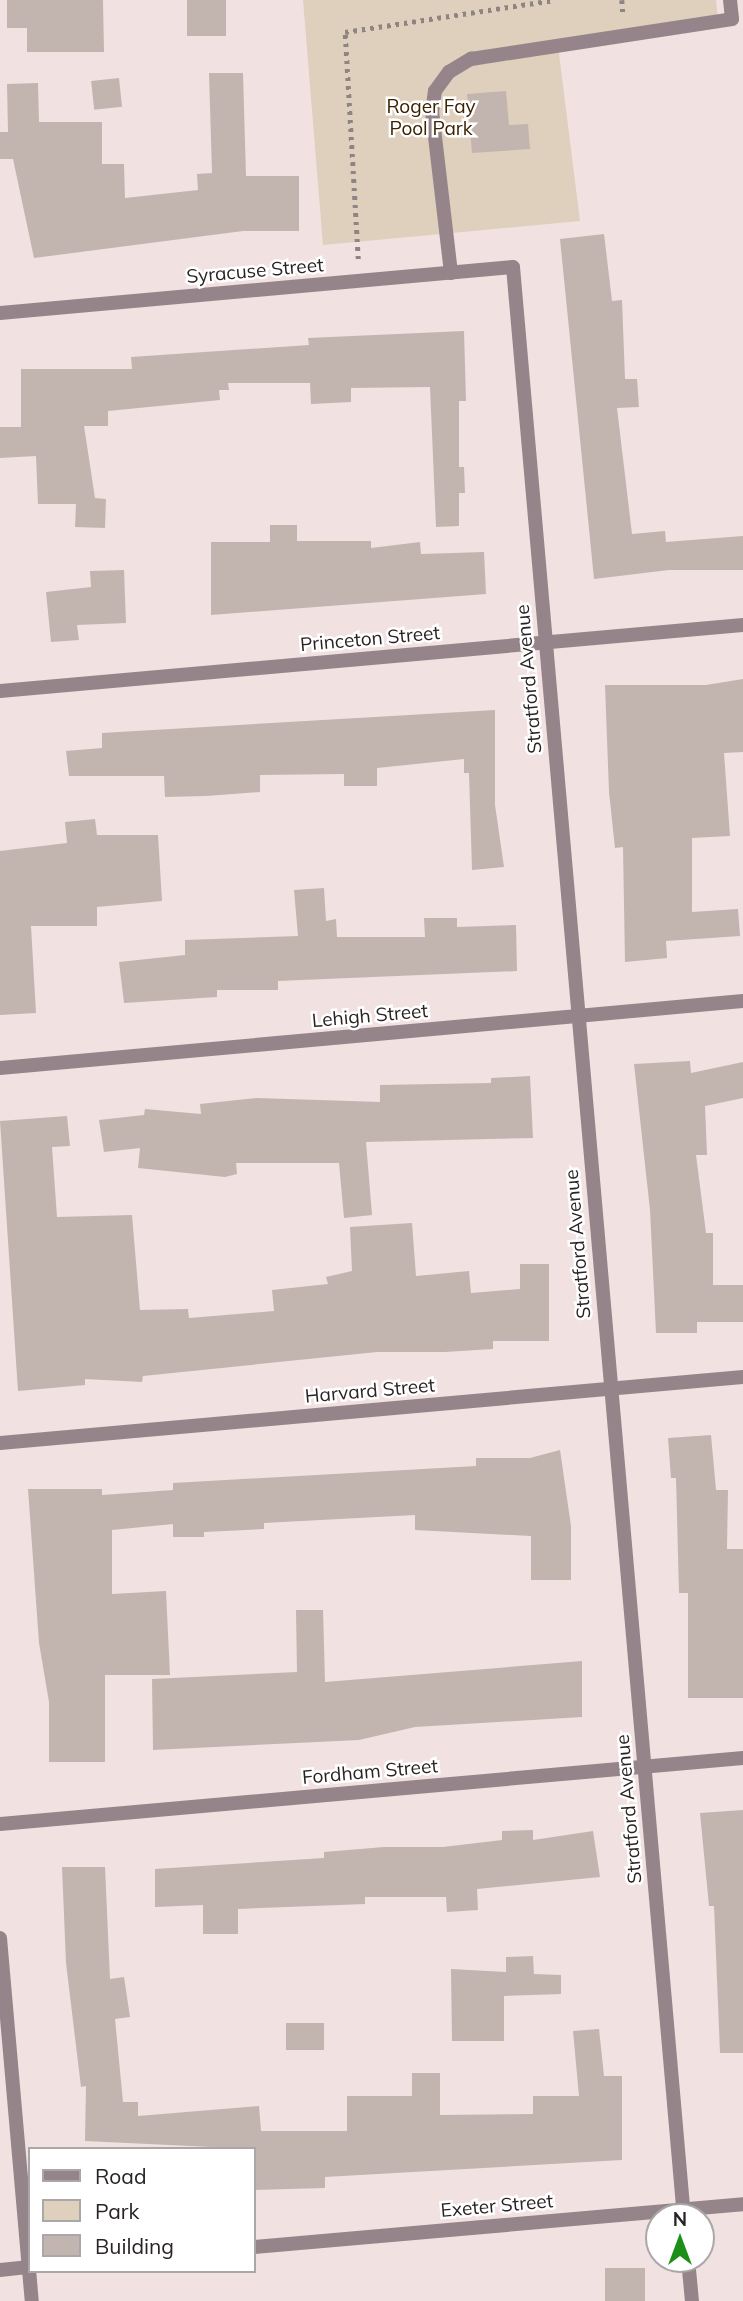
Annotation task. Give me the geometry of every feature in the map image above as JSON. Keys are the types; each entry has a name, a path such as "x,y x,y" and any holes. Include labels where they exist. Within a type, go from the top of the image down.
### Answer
{"street":[{"path":"451,273 432,112 435,91 449,72 471,59 732,19 730,0"},
{"name":"Syracuse Street","path":"0,313 513,267"},
{"name":"Stratford Avenue","path":"513,267 683,2203"},
{"name":"Princeton Street","path":"0,691 743,625"},
{"name":"Lehigh Street","path":"0,1068 743,1002"},
{"name":"Harvard Street","path":"0,1443 743,1377"},
{"name":"Fordham Street","path":"0,1824 743,1758"},
{"path":"0,1938 28,2256"},
{"name":"Exeter Street","path":"715,2208 743,2204"},
{"name":"Exeter Street","path":"256,2247 645,2216"},
{"path":"0,2270 28,2267"},
{"path":"30,2273 32,2301"},
{"path":"689,2273 692,2301"}],"path":[{"path":"360,281 345,32 555,0"}],"green space":[{"name":"Roger Fay Pool Park","path":"303,0 716,0 718,20 558,46 580,221 323,245"}],"building":[{"path":"7,0 103,0 104,52 27,52 27,28 7,28"},
{"path":"187,0 226,0 226,36 187,36"},
{"path":"209,73 243,73 246,176 299,176 299,231 243,231 34,258 13,159 0,159 0,132 8,132 7,84 38,83 39,122 102,122 102,164 124,164 125,198 198,190 197,174 212,173"},
{"path":"119,78 122,107 94,110 91,81"},
{"path":"506,91 509,125 528,124 530,149 472,153 467,94"},
{"path":"604,234 612,301 622,300 625,379 637,379 639,407 617,408 632,534 665,531 666,542 743,536 743,570 669,570 594,579 560,239"},
{"path":"464,331 466,401 459,401 459,467 464,467 465,493 459,493 459,526 436,527 430,387 351,388 351,402 311,404 310,383 228,383 229,390 219,390 220,400 108,411 108,426 84,426 95,498 106,499 105,528 75,527 76,504 38,504 36,456 0,458 0,427 21,427 21,369 132,369 131,357 309,345 308,338"},
{"path":"270,525 297,525 297,541 371,541 371,548 420,542 421,554 484,552 486,594 211,615 211,542 270,542"},
{"path":"124,570 126,623 77,625 79,640 51,642 46,592 91,587 90,571"},
{"path":"743,679 743,752 724,753 730,836 692,838 692,912 738,909 740,936 666,941 667,958 625,962 623,847 615,848 609,792 605,685 706,685"},
{"path":"495,710 495,805 504,867 472,870 469,773 464,773 464,759 377,768 377,786 344,786 344,774 260,775 260,792 206,796 165,797 164,776 69,776 66,751 102,748 102,733"},
{"path":"95,819 97,835 158,835 162,901 97,907 97,926 31,926 36,1013 0,1015 0,851 67,843 65,822"},
{"path":"324,888 326,921 336,919 337,937 425,937 424,918 457,918 457,927 516,925 517,971 278,981 278,990 217,990 217,997 124,1003 119,962 185,955 185,940 298,936 294,890"},
{"path":"690,1061 691,1073 743,1062 743,1098 705,1106 707,1155 696,1155 706,1233 713,1233 713,1285 743,1285 743,1322 697,1322 697,1333 656,1333 650,1210 634,1064"},
{"path":"530,1076 533,1138 366,1142 372,1215 344,1218 339,1163 236,1163 237,1174 225,1177 138,1168 140,1148 104,1152 99,1120 144,1115 145,1109 201,1114 200,1104 257,1098 380,1102 380,1085 491,1083 491,1078"},
{"path":"67,1116 70,1146 52,1147 57,1217 132,1215 140,1310 188,1309 189,1318 274,1311 272,1290 328,1284 326,1277 352,1271 350,1227 412,1223 416,1276 469,1271 471,1293 520,1289 520,1264 549,1264 549,1341 493,1341 493,1349 377,1352 143,1376 142,1382 85,1379 85,1385 18,1391 0,1121"},
{"path":"711,1435 716,1490 728,1490 727,1549 743,1549 743,1698 688,1698 688,1593 679,1593 676,1478 671,1478 668,1438"},
{"path":"560,1450 571,1526 571,1580 531,1580 531,1536 415,1530 415,1515 264,1523 264,1529 204,1532 204,1537 173,1537 173,1524 112,1530 112,1594 166,1591 170,1675 105,1675 105,1762 49,1762 49,1702 39,1643 28,1489 102,1489 102,1495 173,1490 173,1483 476,1466 476,1458 530,1458"},
{"path":"296,1610 323,1610 325,1682 582,1661 582,1717 415,1727 359,1740 153,1750 152,1679 297,1672"},
{"path":"743,1810 743,2053 720,2053 714,1906 709,1906 700,1813"},
{"path":"533,1830 533,1840 593,1831 600,1877 477,1889 478,1910 447,1912 446,1897 365,1897 365,1904 238,1909 238,1934 203,1934 203,1905 155,1907 155,1869 324,1858 324,1852 384,1847 443,1847 502,1840 502,1831"},
{"path":"62,1867 105,1867 110,1979 124,1977 130,2017 115,2019 123,2102 138,2102 138,2116 259,2106 261,2131 347,2131 347,2096 412,2096 412,2073 440,2073 440,2115 533,2114 533,2096 579,2096 573,2031 599,2029 604,2076 622,2076 622,2160 325,2177 325,2188 256,2190 256,2147 85,2141 86,2086 81,2087 66,1963"},
{"path":"533,1956 534,1974 561,1975 561,1994 504,1996 504,2041 452,2041 451,1969 506,1972 506,1957"},
{"path":"286,2023 324,2023 324,2050 286,2050"},
{"path":"605,2268 645,2268 645,2301 605,2301"}]}
